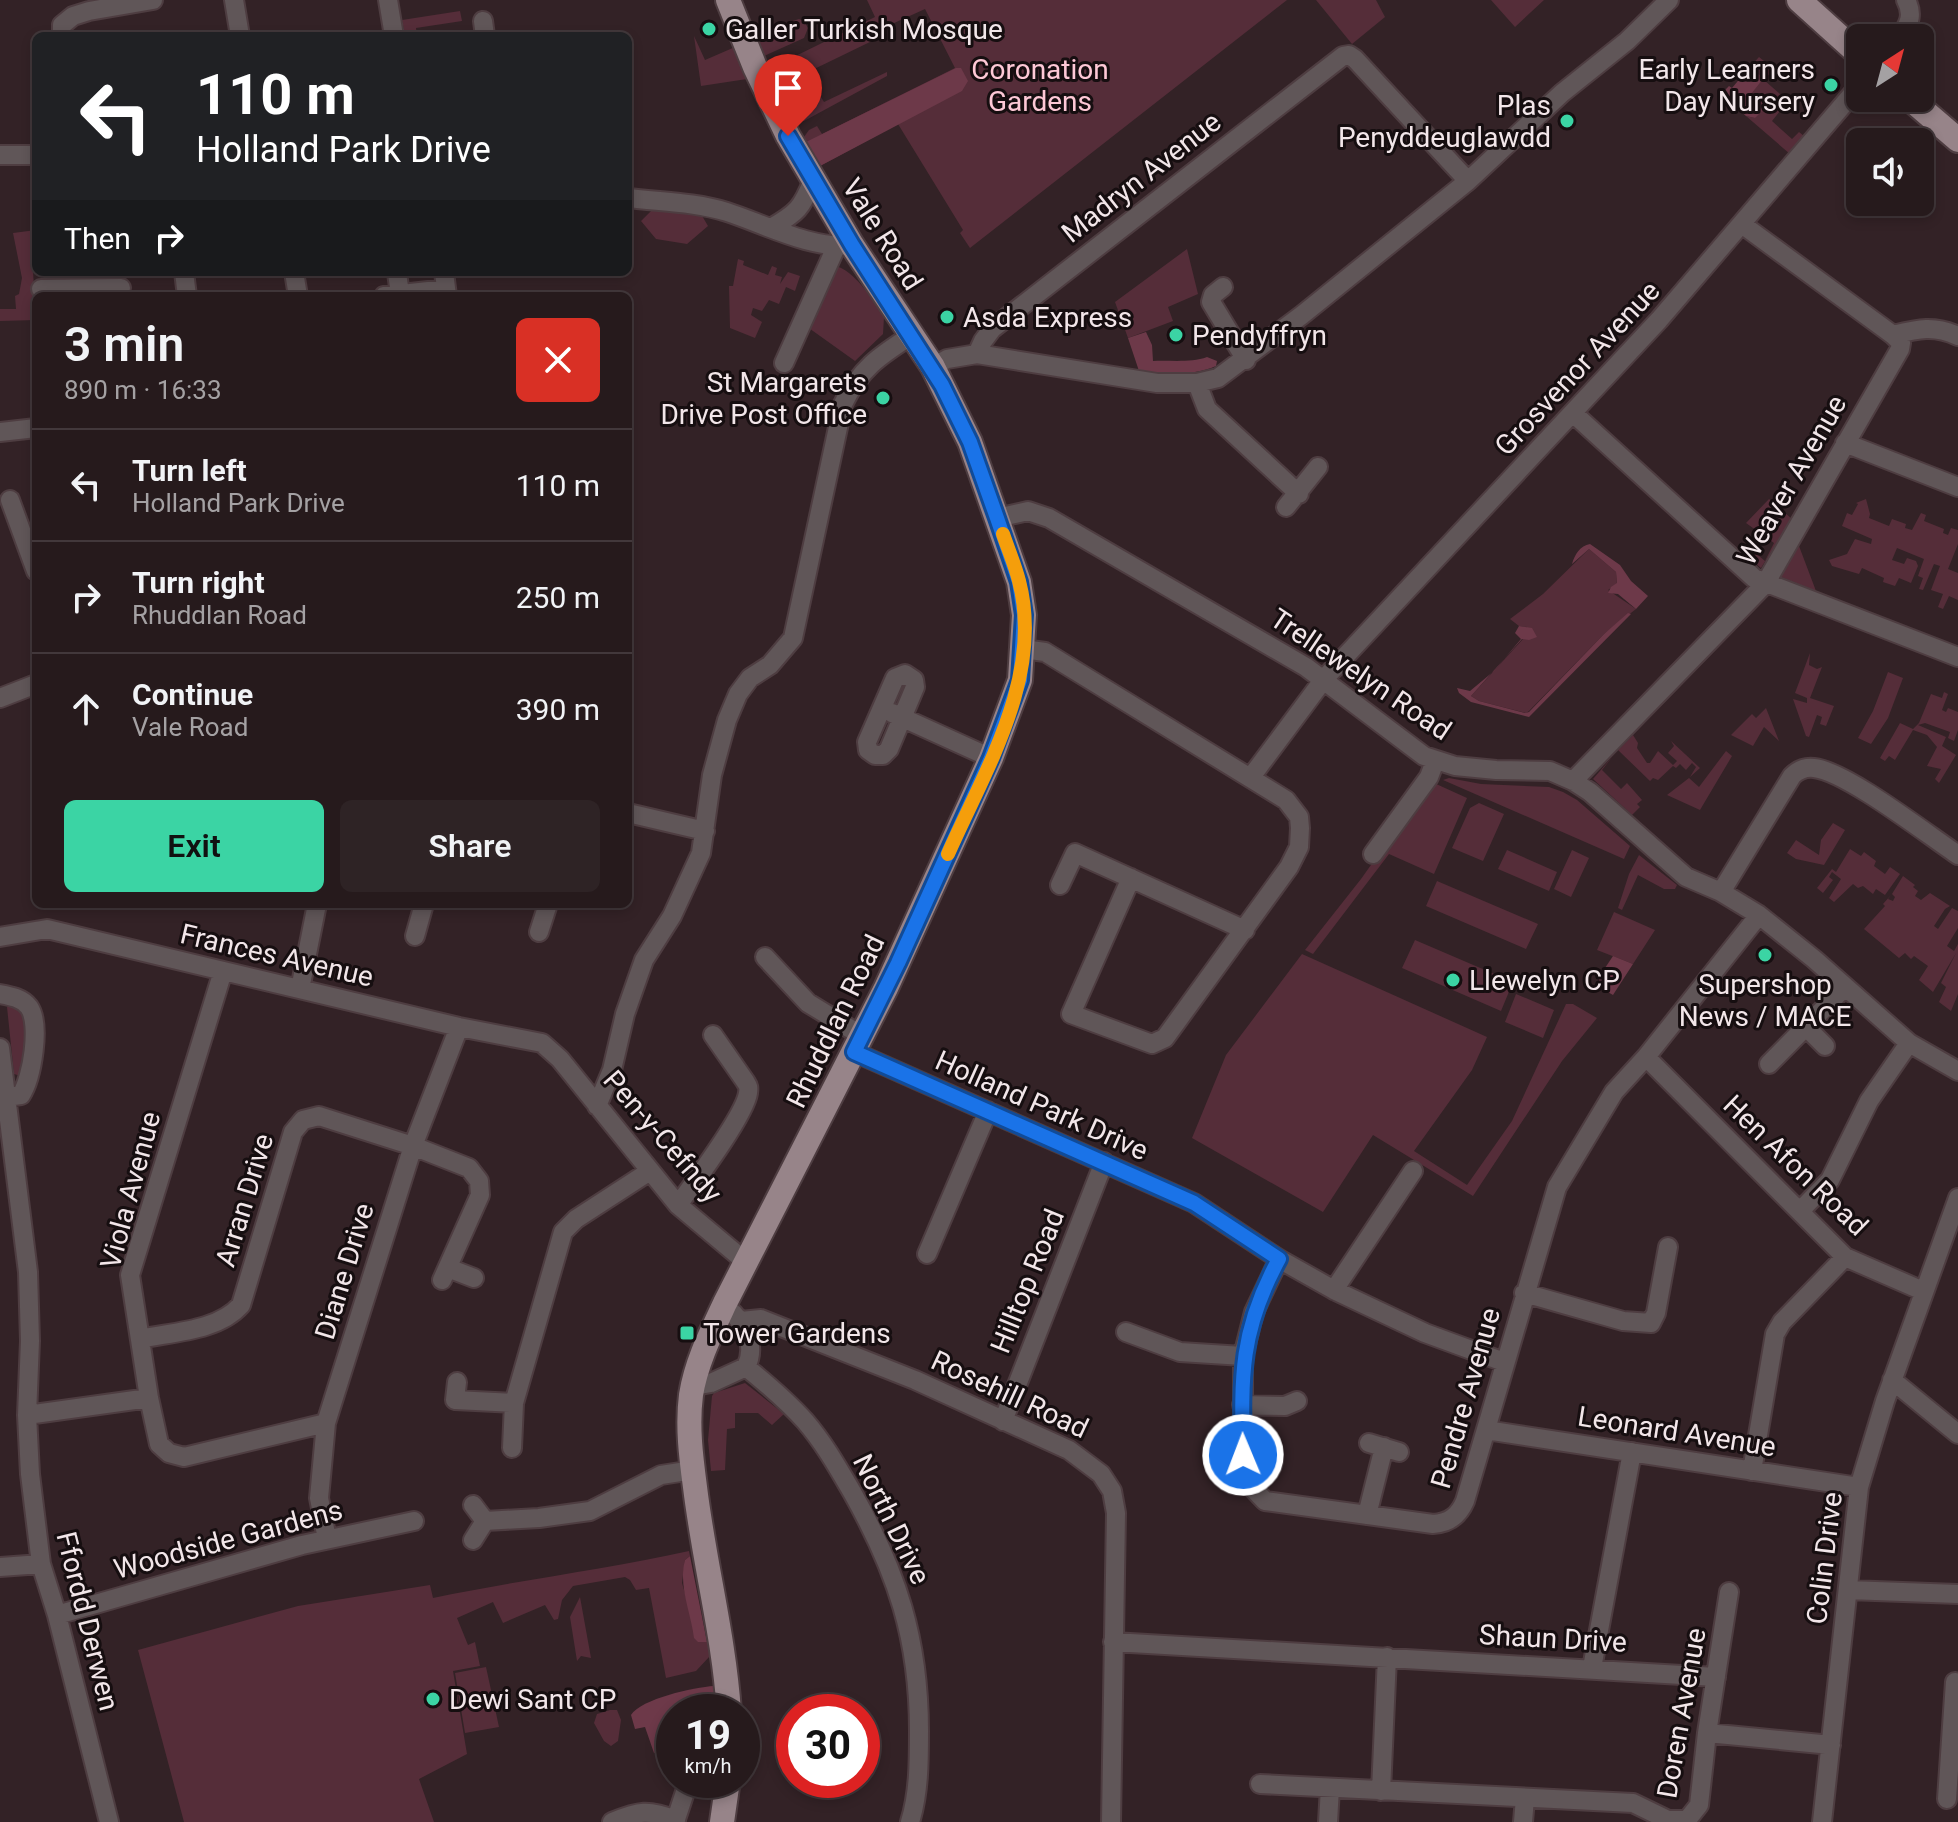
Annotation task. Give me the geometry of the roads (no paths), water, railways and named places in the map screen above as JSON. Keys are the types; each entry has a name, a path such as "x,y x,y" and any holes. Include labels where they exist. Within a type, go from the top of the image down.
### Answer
{"main road":[{"name":"Vale Road","path":"728,0 771,100 844,246 933,367"},
{"path":"1799,0 1846,42"},
{"path":"1925,112 1958,140"},
{"name":"Rhuddlan Road","path":"728,1694 693,1470 689,1424 703,1352 733,1312 746,1262 858,1044 991,758 1020,680 1024,615 1019,582 970,442 933,367"},
{"path":"722,1822 725,1798"}],"street":[{"path":"62,32 62,25 73,16 153,0"},
{"path":"234,0 239,32"},
{"path":"933,367 947,359 977,354 1134,380 1197,383 1218,378 1246,360 1468,181 1562,93 1627,41 1669,0"},
{"path":"1906,0 1911,9 1909,24"},
{"path":"393,1 394,32"},
{"name":"Madryn Avenue","path":"977,354 992,329 1343,56 1349,55 1468,181"},
{"name":"Grosvenor Avenue","path":"1251,777 1324,679 1574,414 1743,225 1846,102"},
{"path":"0,155 32,155"},
{"path":"771,228 796,214 813,180"},
{"path":"632,198 688,204 726,212 771,228 844,246 784,363"},
{"path":"1743,225 1893,335 1931,327 1958,336"},
{"path":"410,292 446,286"},
{"path":"1223,287 1213,295 1211,302 1246,360"},
{"path":"52,291 121,288"},
{"path":"597,1106 612,1070 625,1014 644,960 672,916 701,853 712,775 727,720 738,694 750,678 784,652 793,638 843,404 867,366 912,335"},
{"name":"Weaver Avenue","path":"1573,781 1765,584 1900,349 1901,343 1893,335"},
{"path":"1197,383 1207,409 1292,500 1318,467"},
{"path":"1574,414 1745,572 1765,584 1958,657"},
{"path":"0,432 32,428"},
{"path":"1845,443 1958,487"},
{"path":"10,500 27,521 32,549"},
{"name":"Trellewelyn Road","path":"997,518 1028,511 1049,518 1324,679 1402,742 1435,761 1482,769 1550,771 1573,781 1590,792 1686,877 1721,892 1759,915 1909,1043 1958,1071"},
{"path":"1023,649 1045,652 1251,777 1286,800 1299,817 1300,839 1289,867 1173,1028 1158,1043 1152,1044 1071,1014 1131,878"},
{"path":"901,674 909,675 915,687 902,718 886,753 875,755 868,750 867,742 895,678 901,674"},
{"path":"0,698 32,686"},
{"path":"882,709 991,758"},
{"path":"1373,854 1429,777 1435,761"},
{"path":"1721,892 1787,782 1796,772 1810,767 1828,771 1854,785 1958,855"},
{"path":"632,814 705,831"},
{"path":"1060,885 1075,853 1245,930"},
{"path":"300,989 316,908"},
{"path":"415,936 423,908"},
{"path":"539,932 547,908"},
{"name":"Pendre Avenue","path":"1279,1259 1263,1287 1243,1356 1243,1455 1247,1482 1253,1491 1265,1501 1433,1524 1461,1520 1504,1362 1557,1187 1614,1092 1646,1057 1759,915"},
{"name":"Frances Avenue","path":"0,937 47,929 459,1027 542,1043"},
{"name":"Holland Park Drive","path":"765,957 808,1003 858,1044 988,1111 1194,1203 1279,1259 1334,1290 1425,1333 1504,1362"},
{"name":"Viola Avenue","path":"223,971 130,1275 159,1444 169,1453 184,1457 326,1423"},
{"path":"1769,1064 1845,987"},
{"path":"0,994 25,1003 34,1018 32,1066 26,1087 21,1095 6,1097"},
{"name":"Diane Drive","path":"327,1539 319,1498 326,1423 413,1146 459,1027"},
{"path":"1806,1027 1825,1046"},
{"path":"678,1205 727,1134 748,1096 745,1081 713,1035"},
{"name":"Pen-y-Cefndy","path":"542,1043 560,1059 678,1205 746,1262"},
{"path":"1800,1211 1830,1180 1869,1101 1909,1043"},
{"name":"Ffordd Derwen","path":"0,1048 28,1272 30,1341 27,1415 30,1474 41,1564 57,1615 109,1822"},
{"name":"Hen Afon Road","path":"1646,1057 1845,1257 1923,1291"},
{"path":"927,1254 988,1111"},
{"name":"Arran Drive","path":"140,1339 213,1324 231,1316 241,1305 293,1132 303,1120 319,1116 413,1146"},
{"path":"413,1146 469,1168 479,1181 480,1195 445,1274 474,1278"},
{"name":"Hilltop Road","path":"1003,1421 1104,1162"},
{"path":"512,1448 514,1403 563,1232 576,1219 650,1171"},
{"path":"1334,1290 1407,1194 1413,1171"},
{"path":"1958,1198 1951,1240 1923,1291 1892,1380 1958,1434"},
{"path":"1524,1293 1623,1321 1651,1323 1656,1313 1668,1247"},
{"path":"1752,1471 1775,1334 1782,1322 1845,1257"},
{"path":"694,1386 711,1383 746,1367 752,1353 747,1332 733,1312"},
{"name":"Rosehill Road","path":"733,1312 761,1319 915,1380 1069,1450 1101,1474 1112,1491 1116,1513 1111,1822"},
{"path":"1126,1332 1147,1332 1180,1352 1243,1356"},
{"name":"North Drive","path":"746,1367 807,1423 833,1458 898,1586 916,1665 919,1702 919,1757 910,1822"},
{"name":"Colin Drive","path":"1822,1822 1859,1487 1892,1380"},
{"path":"450,1394 514,1403"},
{"path":"27,1415 149,1398"},
{"path":"1242,1405 1285,1406 1297,1401"},
{"name":"Leonard Avenue","path":"1486,1430 1859,1487"},
{"path":"1367,1515 1384,1447"},
{"path":"1592,1668 1632,1452"},
{"path":"485,1521 590,1511 661,1475 693,1470"},
{"path":"473,1505 485,1521"},
{"name":"Woodside Gardens","path":"57,1615 327,1539 414,1521"},
{"path":"473,1540 485,1521"},
{"path":"0,1567 41,1564"},
{"path":"1848,1590 1958,1596 1957,1608"},
{"name":"Doren Avenue","path":"1260,1784 1633,1803 1668,1820 1687,1820 1699,1805 1729,1592"},
{"name":"Shaun Drive","path":"1113,1642 1716,1677"},
{"path":"1381,1791 1387,1657"},
{"path":"1946,1801 1955,1738 1951,1691"},
{"path":"1707,1733 1831,1745"},
{"path":"1328,1822 1330,1788"},
{"path":"612,1822 641,1811 650,1811 676,1821 683,1798"},
{"path":"1523,1822 1525,1798"}],"place":[{"name":"Galler Turkish Mosque","path":"709,29"},
{"name":"Early Learners Day Nursery","path":"1831,85"},
{"name":"Plas Penyddeuglawdd","path":"1567,121"},
{"name":"Asda Express","path":"947,317"},
{"name":"Pendyffryn","path":"1176,335"},
{"name":"St Margarets Drive Post Office","path":"883,398"},
{"name":"Supershop News / MACE","path":"1765,955"},
{"name":"Llewelyn CP","path":"1453,980"},
{"name":"Tower Gardens","path":"687,1333"},
{"name":"Dewi Sant CP","path":"433,1699"}],"park label":[{"name":"Coronation Gardens","path":"1040,85"}]}
